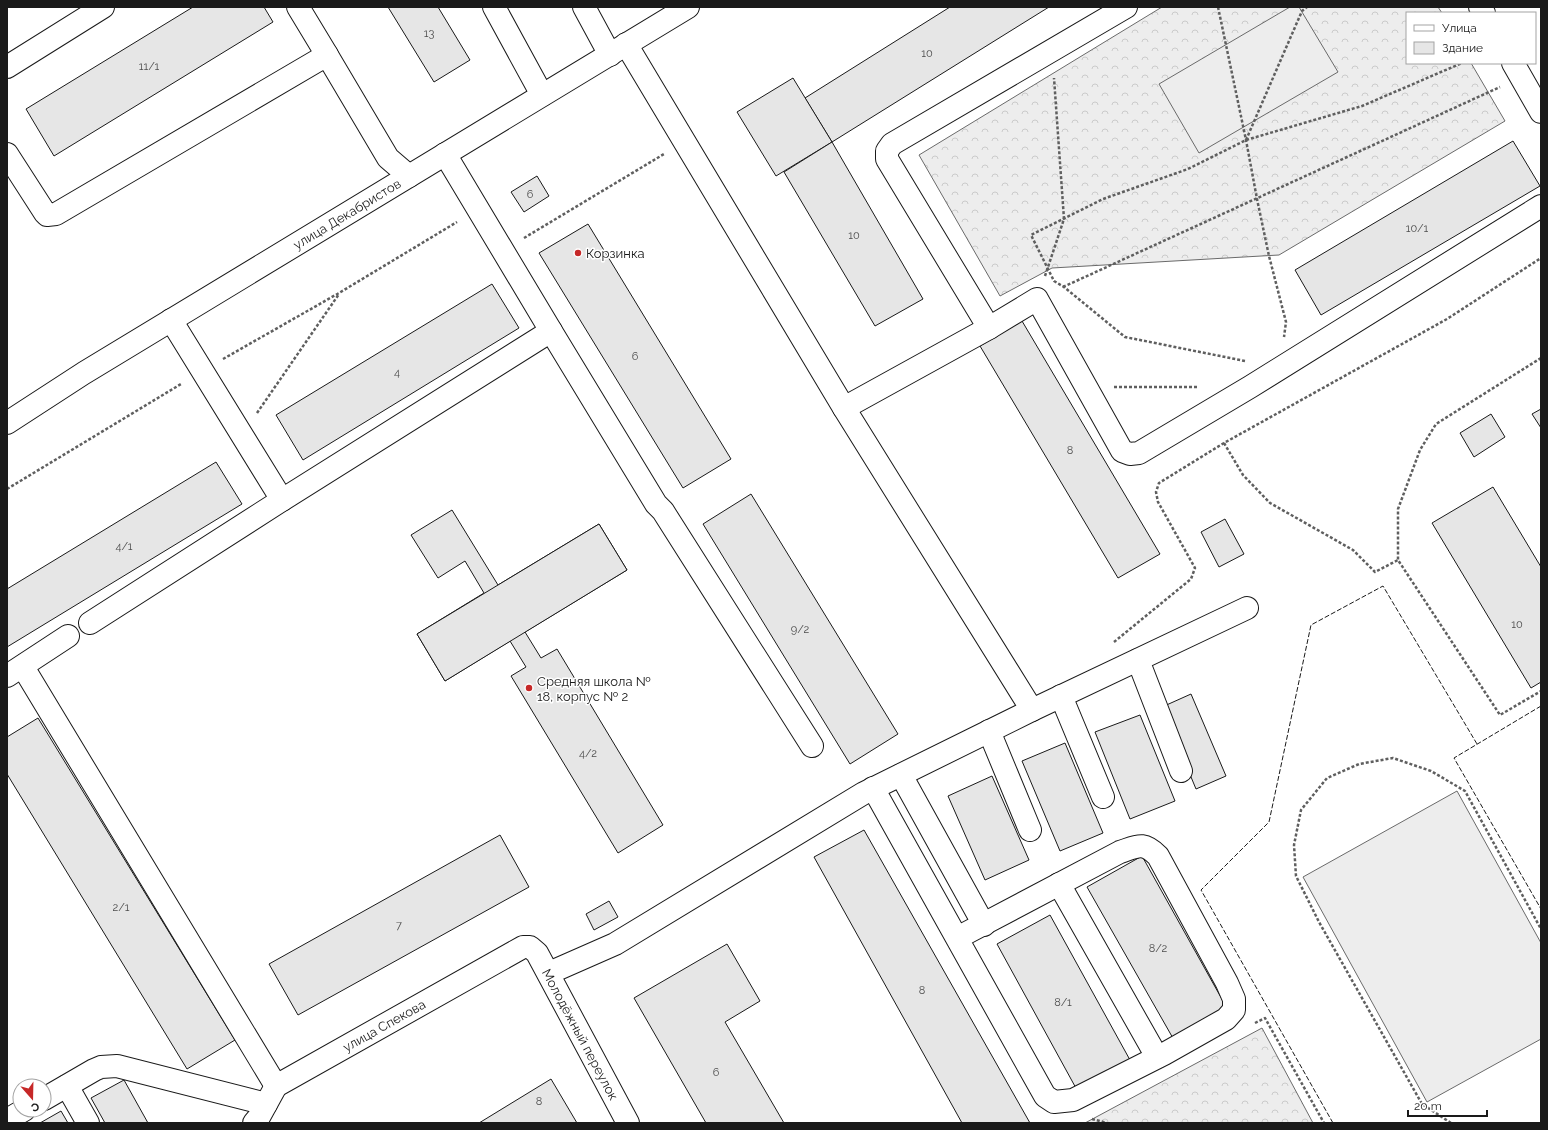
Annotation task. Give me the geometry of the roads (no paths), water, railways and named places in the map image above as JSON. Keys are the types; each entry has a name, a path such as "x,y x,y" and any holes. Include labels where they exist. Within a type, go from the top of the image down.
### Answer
{"street":[{"path":"7,67 103,7"},
{"path":"298,7 388,158 409,176"},
{"path":"494,7 542,95"},
{"path":"584,7 618,49 685,142 844,408 1032,710"},
{"name":"улица Декабристов","path":"7,423 84,373 688,7"},
{"path":"989,328 887,159 887,151 892,144 1126,7"},
{"path":"8,157 45,213 47,215 56,214 326,55"},
{"path":"1517,70 1541,112"},
{"path":"445,154 550,331 656,504 663,511 812,746"},
{"path":"844,408 989,328 1037,299 1122,451 1130,454 1139,453 1280,368 1541,206"},
{"path":"171,320 282,500"},
{"path":"90,623 550,331"},
{"path":"549,973 614,944 873,788 1061,696 1247,608"},
{"path":"16,671 68,636"},
{"path":"1138,660 1181,771"},
{"path":"16,671 26,672 35,685 271,1095"},
{"path":"1061,696 1103,797"},
{"path":"989,731 1030,830"},
{"path":"901,774 984,924"},
{"path":"873,788 1045,1096 1054,1102 1073,1100 1157,1057 1226,1019 1234,1010 1234,999 1228,983 1158,856 1151,849 1139,845 1120,852 957,938"},
{"path":"1059,884 1157,1057"},
{"name":"улица Спекова","path":"254,1123 271,1095 523,947 530,947"},
{"name":"Молодёжный переулок","path":"530,947 537,953 549,973 628,1123"},
{"path":"52,1094 94,1070 102,1067 117,1066 271,1095"},
{"path":"66,1086 88,1123"}],"place":[{"name":"Корзинка","path":"578,253"},
{"name":"Средняя школа № 18, корпус № 2","path":"529,688"}]}
